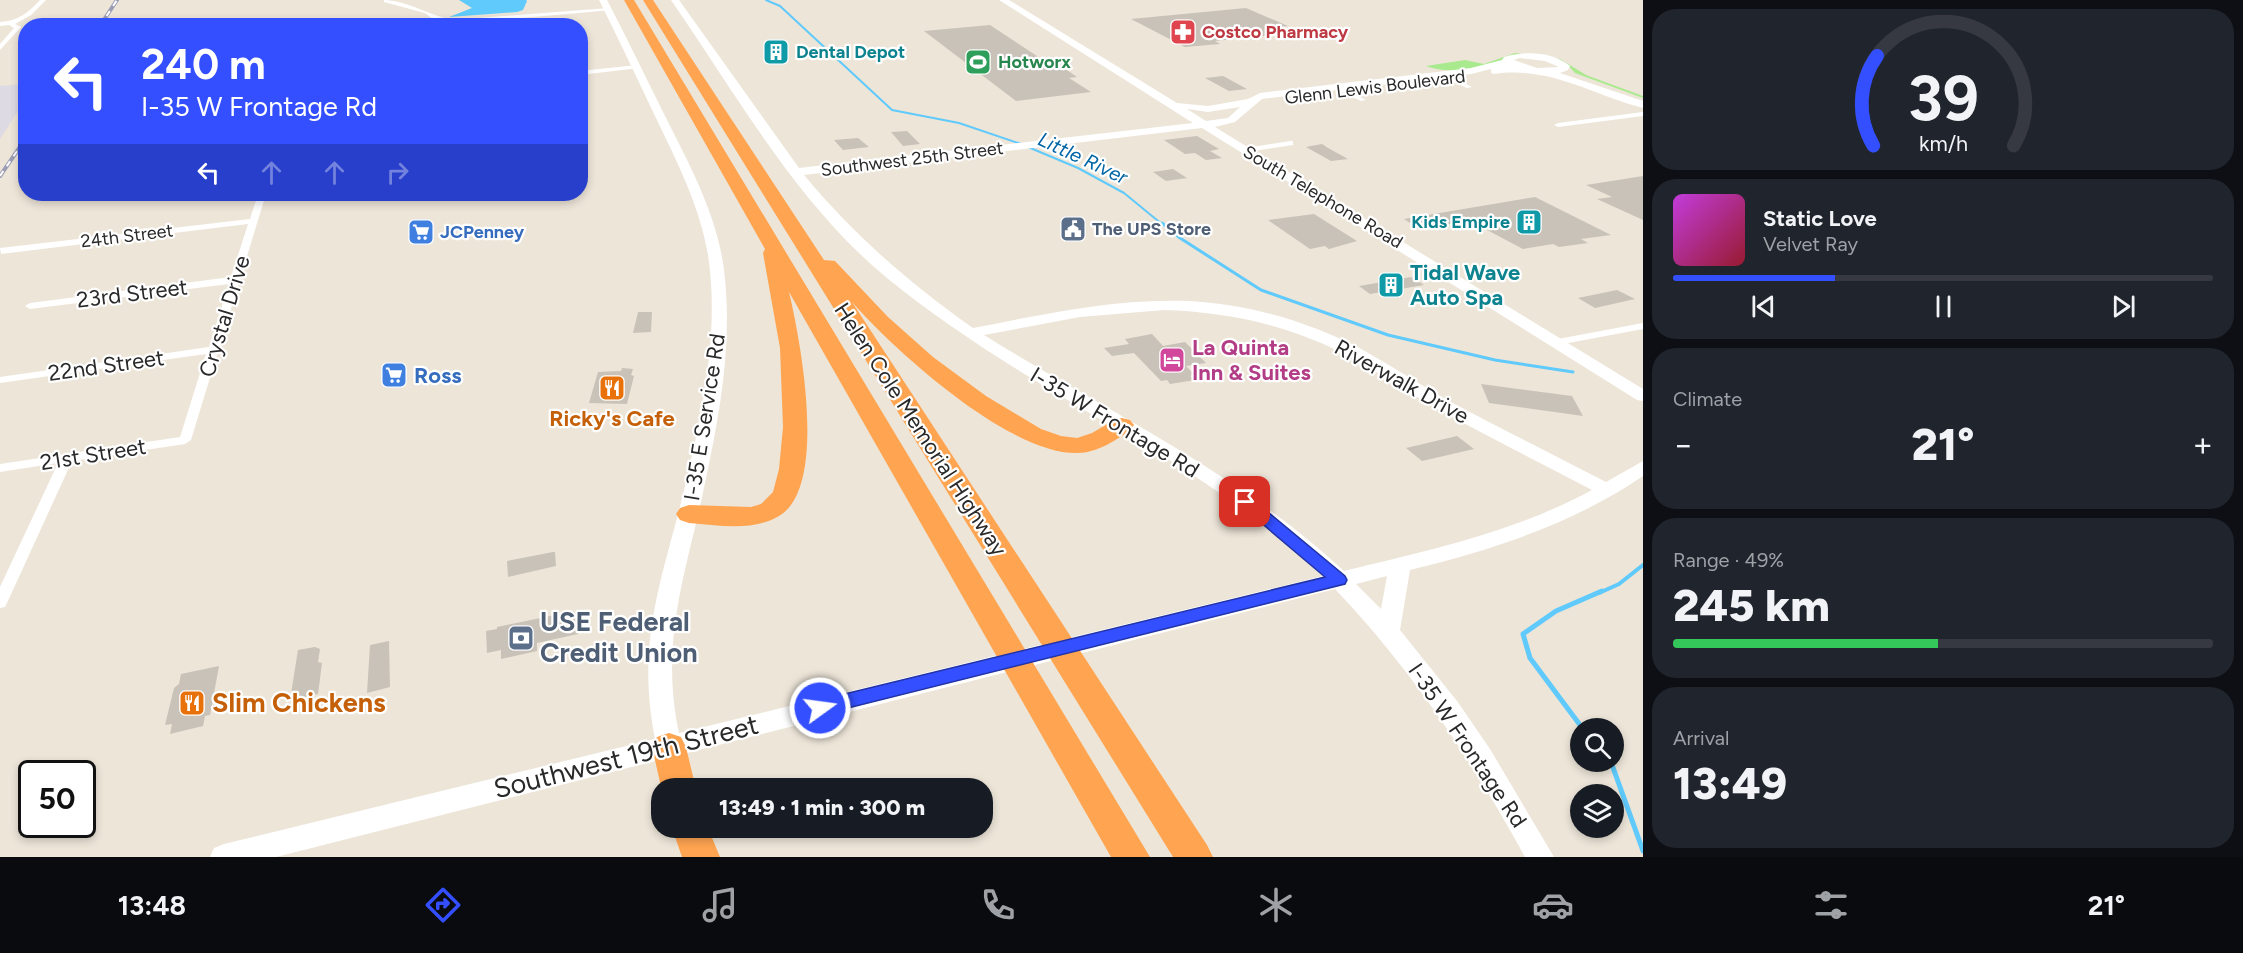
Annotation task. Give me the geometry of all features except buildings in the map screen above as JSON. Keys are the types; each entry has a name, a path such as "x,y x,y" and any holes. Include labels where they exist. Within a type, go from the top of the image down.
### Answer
{"highway":[{"name":"Helen Cole Memorial Highway","path":"630,0 1131,857"},
{"name":"Helen Cole Memorial Highway","path":"648,0 1194,857"},
{"path":"797,235 848,284 888,328 916,353 986,405 1034,435 1050,442 1075,447 1096,441 1122,425"},
{"path":"689,514 740,517 761,514 778,504 788,488 795,431 795,389 791,347 778,292 770,239"},
{"path":"669,747 676,778"},
{"path":"694,838 701,857"}],"street":[{"path":"25,18 43,0"},
{"name":"I-35 E Service Rd","path":"603,0 699,198 711,234 717,270 719,348 705,437 689,514 669,582 660,632 660,705 669,747"},
{"name":"I-35 W Frontage Rd","path":"675,0 797,172 826,210 860,247 932,306 970,333 1245,502 1339,580 1388,631 1426,679 1462,729 1522,823 1540,857"},
{"name":"South Telephone Road","path":"1003,0 1643,396"},
{"path":"387,1 427,12 435,18"},
{"path":"505,18 609,10"},
{"path":"11,24 18,21"},
{"path":"0,24 11,24 18,27 0,48"},
{"name":"Glenn Lewis Boulevard","path":"1444,76 1502,64 1507,62 1507,59 1520,55 1538,56 1556,60 1580,76 1643,100"},
{"path":"1507,59 1514,65 1581,81 1643,105"},
{"path":"588,71 637,67"},
{"path":"1539,70 1565,68"},
{"name":"Glenn Lewis Boulevard","path":"1263,107 1280,99 1340,89 1506,69 1539,70"},
{"path":"1444,76 1469,87"},
{"path":"1340,89 1363,100"},
{"name":"Glenn Lewis Boulevard","path":"1165,99 1196,109 1229,107 1267,95 1340,89"},
{"name":"Glenn Lewis Boulevard","path":"1205,124 1237,118 1250,102"},
{"path":"1558,125 1643,114"},
{"path":"1205,124 1221,125 1250,119"},
{"name":"Southwest 25th Street","path":"797,172 1205,124"},
{"path":"1246,150 1290,143"},
{"name":"Crystal Drive","path":"185,440 260,201"},
{"name":"24th Street","path":"1,251 254,221"},
{"name":"23rd Street","path":"30,306 234,280"},
{"name":"Riverwalk Drive","path":"970,333 1088,313 1168,305 1209,307 1259,316 1310,333 1354,352 1442,404 1608,490"},
{"path":"1558,342 1643,326"},
{"name":"22nd Street","path":"0,380 213,350"},
{"name":"21st Street","path":"0,468 185,440"},
{"path":"0,603 67,458"},
{"name":"Southwest 19th Street","path":"224,857 1481,545 1528,529 1608,490 1643,467"},
{"path":"1388,631 1400,565"}],"shaded area":[{"path":"18,85 18,111 0,139 0,86"}],"green space":[{"path":"1515,53 1524,54 1509,56 1492,65 1469,70 1445,70 1426,66 1465,60 1484,64"},
{"path":"1530,55 1560,59 1586,75 1643,96 1643,98 1575,73 1567,64"}],"water":[{"path":"459,0 527,1 523,10 517,12 449,17 472,8"}],"waterway":[{"name":"Little River","path":"766,0 780,6 892,110 959,123 1021,144"},
{"name":"Little River","path":"1028,147 1078,168 1124,193 1163,225"},
{"name":"Little River","path":"1162,223 1180,238 1261,290 1388,335 1495,360 1573,372"},
{"path":"1599,593 1619,584 1643,565"},
{"path":"1575,718 1530,658 1523,634 1556,611 1602,591"},
{"path":"1615,772 1643,851"}],"railway":[{"path":"105,18 117,0"},
{"path":"0,176 18,150"}],"place":[{"name":"Costco Pharmacy","path":"1183,32"},
{"name":"Dental Depot","path":"776,52"},
{"name":"Hotworx","path":"978,62"},
{"name":"Kids Empire","path":"1529,222"},
{"name":"The UPS Store","path":"1073,229"},
{"name":"JCPenney","path":"421,232"},
{"name":"Tidal Wave Auto Spa","path":"1391,285"},
{"name":"La Quinta Inn & Suites","path":"1172,360"},
{"name":"Ross","path":"394,375"},
{"name":"Ricky's Cafe","path":"612,388"},
{"name":"USE Federal Credit Union","path":"521,638"},
{"name":"Slim Chickens","path":"192,703"}],"route":[{"path":"820,708 1339,580 1245,502"}]}
